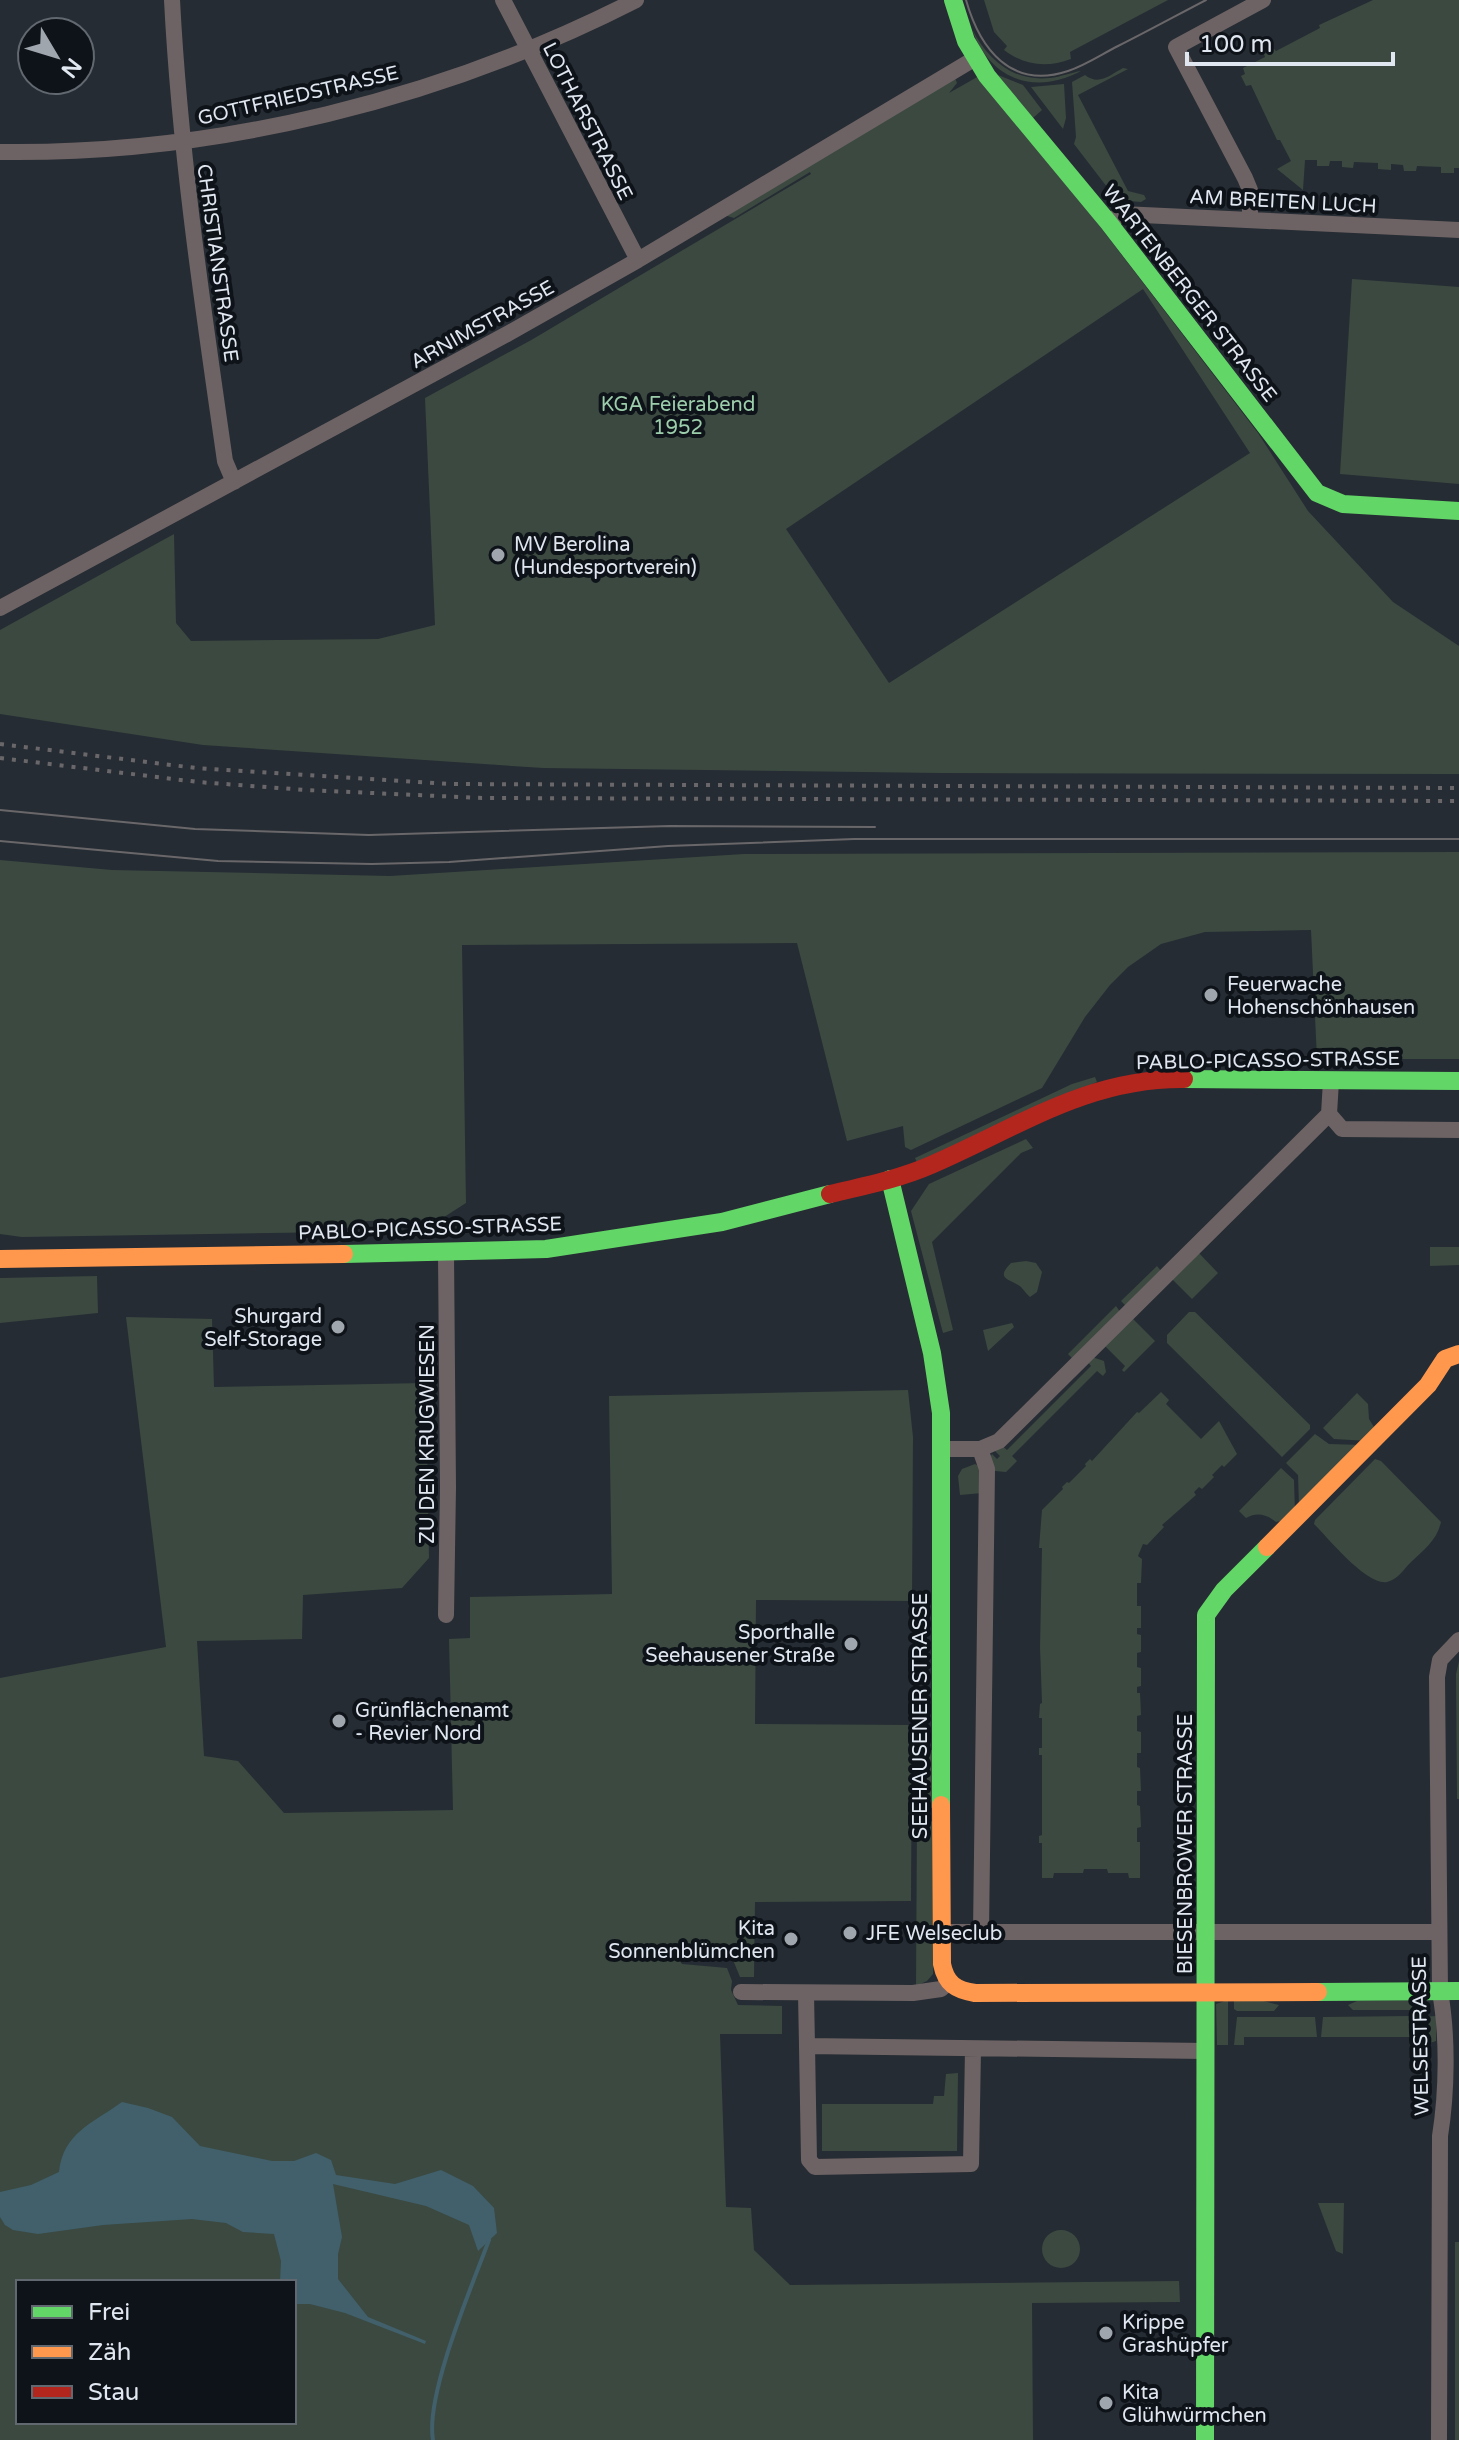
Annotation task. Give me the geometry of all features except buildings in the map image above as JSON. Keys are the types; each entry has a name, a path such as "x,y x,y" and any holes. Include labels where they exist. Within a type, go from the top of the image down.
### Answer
{"street":[{"name":"CHRISTIANSTRASSE","path":"172,0 182,141 225,461 234,482"},
{"name":"LOTHARSTRASSE","path":"503,0 638,260"},
{"name":"GOTTFRIEDSTRASSE","path":"0,152 91,150 182,141 327,113 392,96 529,49 636,0"},
{"name":"WARTENBERGER STRASSE","path":"953,0 974,59 1108,222 1317,493 1343,504 1459,511"},
{"path":"1250,219 1250,190 1245,178 1176,47 1263,0"},
{"name":"ARNIMSTRASSE","path":"0,608 509,333 638,260 974,59"},
{"name":"AM BREITEN LUCH","path":"1108,222 1122,214 1459,230"},
{"name":"PABLO-PICASSO-STRASSE","path":"0,1259 546,1249 684,1229 748,1216 890,1179 928,1166 1058,1104 1101,1088 1161,1080 1459,1081"},
{"path":"943,1449 980,1449 999,1441 1329,1114 1331,1081"},
{"path":"1329,1114 1342,1129 1459,1130"},
{"name":"SEEHAUSENER STRASSE","path":"890,1179 939,1383 943,1449 941,1932 942,1967 948,1983"},
{"name":"ZU DEN KRUGWIESEN","path":"446,1253 446,1615"},
{"name":"BIESENBROWER STRASSE","path":"1205,2440 1206,1615 1224,1590 1428,1385 1445,1359 1459,1354"},
{"path":"980,1449 987,1469 981,1932"},
{"name":"WELSESTRASSE","path":"1439,2440 1440,2136 1445,2109 1444,2012 1450,1992 1439,1932 1437,1677 1440,1660 1459,1640"},
{"path":"941,1932 1439,1932"},
{"path":"741,1992 913,1993 941,1989 948,1983 967,1993 1450,1992"},
{"path":"806,1993 809,2160 815,2167 971,2164 973,2049"},
{"path":"807,2046 1206,2051"}],"green space":[{"path":"984,0 1168,0 1070,52 1071,59 1045,64 1028,62 1004,50 1007,46 994,32"},
{"path":"1373,0 1459,0 1459,168 1454,168 1454,173 1441,173 1441,167 1417,166 1416,171 1404,171 1403,165 1391,164 1391,170 1378,169 1378,163 1354,162 1353,168 1342,167 1342,161 1317,166 1317,160 1305,160 1303,190 1277,169 1291,161 1280,140 1277,140 1251,85 1246,86 1241,76 1245,74 1243,68 1265,57 1264,54 1320,28 1319,25"},
{"path":"972,29 994,59 1013,72 1037,78 1081,71 1047,82 1015,78 990,60 980,46"},
{"path":"1123,68 1128,69 1078,95 1128,191 1144,195 1146,199 1141,202 1117,200 1074,144 1072,82 1085,75 1095,80 1104,78"},
{"path":"998,75 1023,85 1042,110 1033,118"},
{"name":"KGA Feierabend 1952","path":"979,76 1036,143 1258,433 1308,511 1393,602 1459,646 1459,774 543,768 203,745 0,714 0,630 174,534 176,623 191,641 378,639 435,625 425,398 533,339 811,174 734,218 724,215 955,78 957,83 949,93","holes":["1143,289 1250,453 889,683 786,529"]},
{"path":"1064,84 1066,118 1063,129 1031,87"},
{"path":"1352,279 1459,287 1459,484 1340,474"},
{"path":"1459,852 1459,1059 1317,1059 1311,930 1205,932 1161,944 1128,967 1085,1017 1042,1088 911,1150 905,1147 903,1126 847,1141 797,943 462,945 466,1203 441,1219 367,1221 335,1232 22,1237 0,1234 0,860 112,870 390,876 744,854"},
{"path":"1095,1077 1097,1082 917,1162 915,1158 1072,1084"},
{"path":"1026,1139 1033,1148 1021,1153 932,1242 953,1330 943,1333 911,1211 929,1184"},
{"path":"1430,1247 1459,1247 1459,1265 1430,1266"},
{"path":"1197,1251 1218,1273 1192,1299 1171,1278"},
{"path":"1011,1263 1036,1263 1042,1272 1037,1292 1030,1297 1004,1276"},
{"path":"1157,1266 1162,1272 1127,1307 1121,1301"},
{"path":"97,1276 98,1313 0,1323 0,1278"},
{"path":"1116,1306 1121,1313 1074,1360 1068,1354"},
{"path":"1189,1312 1195,1312 1310,1425 1310,1429 1282,1457 1167,1343 1167,1335"},
{"path":"126,1317 212,1319 214,1387 426,1383 429,1558 402,1588 303,1595 302,1639 197,1641 204,1756 238,1761 284,1813 453,1810 449,1639 470,1638 470,1597 612,1594 609,1396 908,1390 913,1437 912,1601 756,1600 755,1724 912,1725 911,1901 755,1902 754,1977 740,1977 733,1960 676,1955 682,1964 727,1968 732,1981 731,1990 738,2005 782,2006 782,2034 720,2034 726,2207 751,2208 754,2250 790,2285 1179,2281 1180,2302 1032,2303 1033,2440 0,2440 0,1678 166,1647"},
{"path":"1131,1317 1155,1341 1124,1372 1125,1366 1104,1345"},
{"path":"1012,1323 1014,1327 988,1351 983,1330"},
{"path":"1092,1357 1104,1361 1106,1372 1103,1376 1097,1371 1012,1456 1017,1461 1006,1472 995,1471 990,1458 992,1454 997,1459 1000,1456 995,1451 1001,1445 1007,1450 1091,1366 1087,1361"},
{"path":"1161,1392 1169,1400 1166,1404 1201,1439 1219,1421 1237,1454 1212,1475 1214,1477 1202,1489 1199,1487 1194,1492 1196,1495 1162,1525 1164,1527 1147,1545 1143,1544 1138,1556 1142,1559 1141,1583 1137,1583 1137,1606 1141,1606 1141,1628 1137,1628 1137,1634 1141,1635 1141,1652 1137,1653 1137,1667 1141,1668 1141,1686 1137,1687 1141,1715 1137,1716 1137,1731 1141,1732 1141,1753 1137,1753 1141,1791 1137,1791 1141,1827 1137,1828 1140,1878 1129,1878 1128,1873 1108,1873 1107,1869 1084,1869 1083,1873 1054,1873 1053,1878 1042,1878 1042,1843 1039,1843 1039,1836 1042,1835 1042,1755 1039,1755 1039,1748 1042,1748 1042,1718 1039,1718 1042,1703 1042,1548 1039,1548 1042,1510 1137,1412"},
{"path":"1357,1393 1368,1404 1369,1419 1374,1427 1368,1441 1334,1439 1323,1428"},
{"path":"1315,1434 1329,1444 1362,1445 1299,1506 1298,1475 1286,1463"},
{"path":"1375,1459 1381,1461 1441,1522 1429,1544 1397,1577 1387,1582 1369,1577 1314,1524"},
{"path":"975,1464 983,1468 982,1493 960,1495 958,1476 962,1469"},
{"path":"1281,1468 1294,1480 1295,1513 1289,1519 1276,1522 1261,1515 1246,1518 1239,1511"},
{"path":"1459,1661 1459,1799 1457,1799 1456,1674"},
{"path":"917,1750 936,1750 935,1807 917,1811"},
{"path":"917,1819 935,1822 933,1974 916,1986"},
{"path":"1228,2000 1228,2045 1217,2045 1216,2004"},
{"path":"1234,2000 1260,2000 1279,2005 1274,2011 1237,2011"},
{"path":"1414,2000 1411,2010 1353,2010 1348,2005 1357,2001"},
{"path":"1411,2016 1415,2019 1413,2045 1411,2037 1321,2037 1323,2017"},
{"path":"1436,2016 1436,2041 1424,2045 1421,2043 1421,2017"},
{"path":"1237,2017 1315,2017 1317,2037 1244,2037 1244,2045 1234,2045"},
{"path":"958,2073 957,2151 822,2151 822,2104 933,2104 934,2096 944,2096 946,2074"},
{"path":"1318,2203 1344,2203 1343,2254 1336,2251"},
{"path":"1061,2230 1075,2235 1080,2249 1075,2263 1061,2268 1047,2263 1042,2249 1047,2235"},
{"path":"1455,2242 1459,2242 1459,2440 1455,2440"}],"water":[{"path":"122,2102 172,2117 200,2146 272,2161 294,2161 316,2153 331,2160 336,2175 395,2184 441,2170 473,2186 494,2208 497,2233 478,2251 469,2225 426,2206 333,2184 342,2237 338,2279 368,2317 426,2341 425,2344 345,2313 310,2304 296,2304 296,2280 280,2280 281,2261 274,2234 243,2232 226,2223 192,2219 103,2225 38,2234 13,2230 5,2225 0,2217 0,2192 31,2185 59,2172 66,2148 90,2123"}],"waterway":[{"path":"433,2440 432,2420 443,2369 489,2240"}],"tram line":[{"path":"966,0 989,49 1014,70 1030,75 1048,75 1081,66 1206,0"},
{"path":"0,810 195,829 369,835 670,826 875,827"},
{"path":"0,841 218,861 372,864 449,862 668,846 854,839 1459,839"}],"railway":[{"path":"0,744 196,768 449,784 1459,788"},
{"path":"0,758 198,782 482,798 1459,801"}],"traffic: fast":[{"path":"953,0 966,41 987,76 1108,222 1317,493 1343,504 1459,511"},
{"path":"1184,1079 1459,1081"},
{"path":"890,1179 932,1353 941,1413 941,1805"},
{"path":"344,1254 546,1249 722,1222 830,1194"},
{"path":"1205,2440 1206,1615 1224,1590 1267,1547"},
{"path":"1318,1992 1459,1991"}],"traffic: slow":[{"path":"0,1259 344,1254"},
{"path":"1267,1547 1428,1385 1445,1359 1459,1354"},
{"path":"941,1805 942,1964 946,1977 957,1988 975,1993 1318,1992"}],"traffic: jam":[{"path":"830,1194 919,1170 1084,1096 1149,1081 1184,1079"}],"place":[{"name":"MV Berolina (Hundesportverein)","path":"498,555"},
{"name":"Feuerwache Hohenschönhausen","path":"1211,995"},
{"name":"Shurgard Self-Storage","path":"338,1327"},
{"name":"Sporthalle Seehausener Straße","path":"851,1644"},
{"name":"Grünflächenamt - Revier Nord","path":"339,1721"},
{"name":"JFE Welseclub","path":"850,1933"},
{"name":"Kita Sonnenblümchen","path":"791,1939"},
{"name":"Krippe Grashüpfer","path":"1106,2333"},
{"name":"Kita Glühwürmchen","path":"1106,2403"}]}
